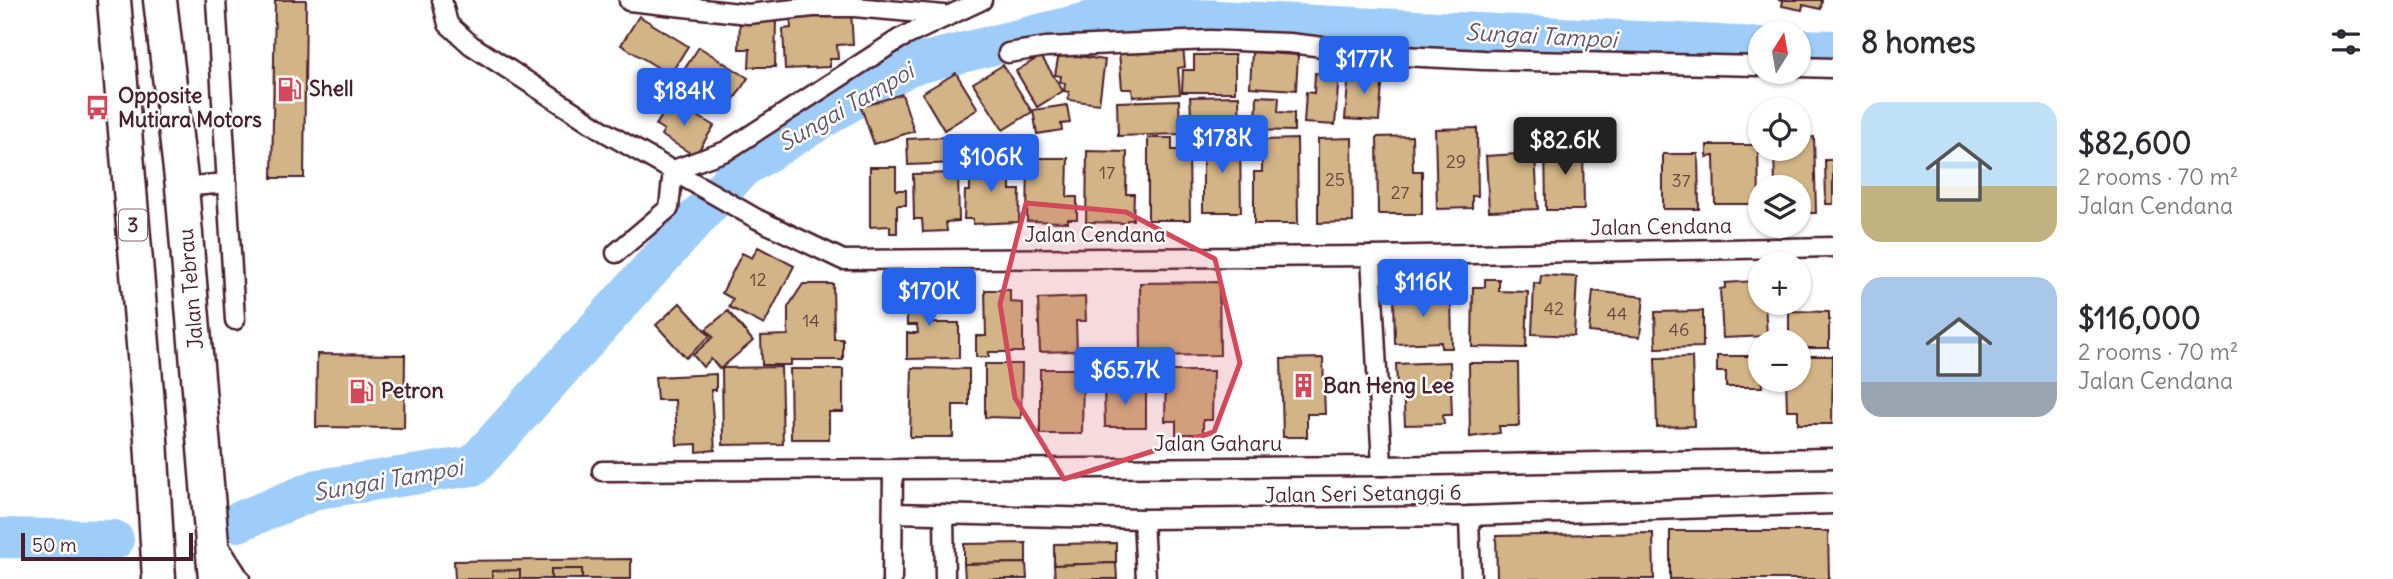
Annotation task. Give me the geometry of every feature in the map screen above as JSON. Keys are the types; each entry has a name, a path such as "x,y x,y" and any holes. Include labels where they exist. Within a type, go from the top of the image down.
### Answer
{"highway":[{"name":"3","path":"114,0 150,425 159,579"},
{"name":"Jalan Tebrau","path":"160,0 182,187 215,579"}],"street":[{"path":"216,0 235,320"},
{"name":"Jalan Cendana","path":"442,0 447,24 471,45 605,132 757,219 843,260 1371,256 1833,247"},
{"path":"616,253 669,208 679,173 726,151 899,39 982,0"},
{"path":"629,1 748,14 813,7 854,7 948,15"},
{"path":"1008,53 1046,47 1210,40 1289,43 1429,58 1748,66"},
{"path":"1811,67 1833,68"},
{"path":"182,187 227,183"},
{"path":"1371,256 1382,466"},
{"name":"Jalan Gaharu","path":"602,471 1382,466 1833,458"},
{"path":"892,579 893,470"},
{"name":"Jalan Seri Setanggi 6","path":"893,513 1143,519 1469,516 1833,504"},
{"path":"944,514 945,579"},
{"path":"1469,516 1471,579"},
{"path":"1143,519 1146,579"},
{"path":"211,534 240,579"}],"highlighted area":[{"path":"1026,203 1126,212 1215,259 1240,363 1214,432 1064,479 1015,398 1000,304"}],"building":[{"name":"Shell","path":"275,0 306,0 304,178 272,178"},
{"path":"1778,0 1822,0 1821,9 1803,5 1802,10 1782,6 1783,1"},
{"path":"851,10 853,44 837,45 838,59 830,59 830,67 785,69 783,29 791,28 790,13"},
{"path":"639,16 688,46 670,75 621,45"},
{"path":"740,18 776,19 775,67 749,67 750,49 739,49"},
{"path":"699,47 748,78 727,110 678,79"},
{"path":"1183,47 1185,67 1178,68 1180,94 1133,97 1132,89 1122,89 1119,52"},
{"path":"1252,52 1298,55 1296,90 1250,87"},
{"path":"1059,53 1105,60 1099,104 1068,100 1069,92 1064,91 1065,83 1060,82 1061,76 1055,75"},
{"path":"1194,55 1235,55 1235,92 1182,92 1183,70 1194,70"},
{"path":"1041,56 1063,91 1037,107 1016,71"},
{"path":"1003,65 1032,112 1003,130 973,83"},
{"path":"1349,72 1383,74 1379,121 1345,119"},
{"path":"956,73 978,109 944,130 922,93"},
{"path":"1315,73 1339,75 1335,125 1304,123 1306,92 1314,93"},
{"path":"902,94 914,131 874,144 861,107"},
{"path":"1239,96 1240,130 1192,131 1190,97"},
{"path":"1257,96 1279,97 1278,112 1294,113 1294,131 1256,130"},
{"path":"672,100 714,126 695,156 661,135 664,130 656,125"},
{"path":"1179,100 1180,134 1118,136 1117,102"},
{"path":"1067,105 1070,123 1061,124 1062,130 1037,134 1033,110"},
{"path":"1477,128 1478,196 1472,196 1472,208 1437,209 1435,129"},
{"path":"1412,136 1413,171 1422,171 1422,214 1378,214 1377,137"},
{"path":"946,137 947,153 958,153 958,163 908,165 907,139"},
{"path":"1811,137 1814,137 1816,213 1811,213 1811,175 1775,175 1774,161 1811,161"},
{"path":"1148,138 1172,138 1172,150 1189,150 1190,220 1148,220"},
{"path":"1203,138 1240,138 1241,212 1203,212"},
{"path":"1352,138 1353,222 1318,223 1318,139"},
{"path":"1297,139 1298,224 1254,224 1254,172 1262,172 1262,140"},
{"path":"1583,144 1584,210 1546,210 1545,145"},
{"path":"1707,145 1748,145 1748,161 1758,161 1759,175 1748,175 1748,204 1715,204 1714,156 1707,157"},
{"path":"1087,151 1127,152 1126,194 1134,194 1133,220 1127,220 1126,223 1086,222"},
{"path":"1535,153 1538,209 1489,211 1486,156"},
{"path":"1663,154 1698,154 1699,209 1663,209"},
{"path":"1028,158 1068,158 1067,197 1077,197 1077,219 1068,219 1068,222 1027,221"},
{"path":"970,160 1010,161 1010,190 1020,190 1019,222 973,224 973,219 964,219 965,191 970,191"},
{"path":"1825,160 1833,160 1833,204 1826,204"},
{"path":"870,167 896,167 896,190 906,190 906,205 897,205 897,233 890,233 890,226 870,227"},
{"path":"958,173 959,221 946,222 947,231 923,232 922,219 914,219 913,174"},
{"path":"758,247 794,266 764,325 729,307 733,299 722,293 742,253 752,258"},
{"path":"1541,275 1577,277 1574,336 1532,334 1534,283 1540,284"},
{"path":"1485,279 1499,279 1499,291 1528,292 1526,348 1472,347 1473,287 1485,287"},
{"path":"1748,281 1748,315 1766,315 1767,329 1748,329 1748,337 1723,338 1720,289 1725,288 1725,283"},
{"path":"1219,282 1220,355 1141,356 1140,283"},
{"path":"803,284 833,284 834,339 843,339 843,360 791,360 791,365 762,365 761,336 788,335 788,307"},
{"path":"906,285 931,285 931,323 959,323 959,358 907,359 907,333 918,333 917,325 907,325"},
{"path":"985,290 1010,290 1010,302 1023,303 1023,352 989,352 989,357 976,357 976,336 986,336"},
{"path":"1593,291 1644,297 1640,337 1589,332"},
{"path":"1451,294 1452,348 1441,348 1441,342 1395,344 1394,295"},
{"path":"1085,297 1086,321 1076,321 1077,351 1040,352 1038,299"},
{"path":"680,303 710,336 686,358 656,325"},
{"path":"728,311 753,341 720,369 711,359 703,367 693,355 713,337 706,329"},
{"path":"1703,311 1703,347 1656,348 1655,312"},
{"path":"1829,312 1829,348 1811,348 1811,329 1789,329 1789,315"},
{"name":"Petron","path":"317,354 405,355 404,428 316,427"},
{"path":"1717,356 1748,356 1748,387 1726,387 1726,372 1717,372"},
{"path":"1811,356 1833,356 1832,424 1798,424 1798,410 1787,410 1786,392 1811,392"},
{"path":"1692,357 1694,426 1657,427 1655,358"},
{"name":"Ban Heng Lee","path":"1323,358 1325,414 1307,414 1307,437 1283,437 1281,359"},
{"path":"1450,362 1452,415 1443,415 1444,424 1405,425 1403,387 1397,387 1396,364"},
{"path":"1469,363 1518,363 1519,426 1499,426 1500,433 1470,437"},
{"path":"985,364 1022,364 1021,418 985,417"},
{"path":"781,367 783,444 723,445 722,368"},
{"path":"912,368 969,369 969,405 953,405 953,437 910,437"},
{"path":"790,369 843,369 843,412 829,412 829,439 791,439"},
{"path":"1040,369 1083,369 1082,434 1040,434"},
{"path":"1166,371 1213,371 1212,420 1203,420 1203,434 1176,434 1176,421 1165,421"},
{"path":"716,374 716,390 711,390 715,450 697,452 697,444 677,445 675,400 657,400 655,377"},
{"path":"1146,386 1146,427 1105,427 1104,387"},
{"path":"1670,531 1828,531 1829,579 1670,579"},
{"path":"1653,533 1654,579 1497,579 1496,536"},
{"path":"1026,543 1026,563 964,564 964,544"},
{"path":"1116,543 1116,563 1054,565 1054,544"},
{"path":"631,559 631,579 455,579 454,561"},
{"path":"1026,563 1027,579 965,579 964,564"},
{"path":"1116,563 1117,579 1055,579 1054,565"},
{"path":"551,569 582,569 582,579 551,579"},
{"path":"520,570 520,579 492,579 492,571"}],"waterway":[{"name":"Sungai Tampoi","path":"238,522 318,489 473,466 742,168 908,66 1116,15 1748,46"},
{"name":"Sungai Tampoi","path":"1811,49 1833,50"},
{"name":"Sungai Tampoi","path":"0,538 114,540"}],"place":[{"name":"Shell","path":"289,89"},
{"name":"Opposite Mutiara Motors","path":"98,108"},
{"name":"Ban Heng Lee","path":"1303,386"},
{"name":"Petron","path":"361,391"}]}
